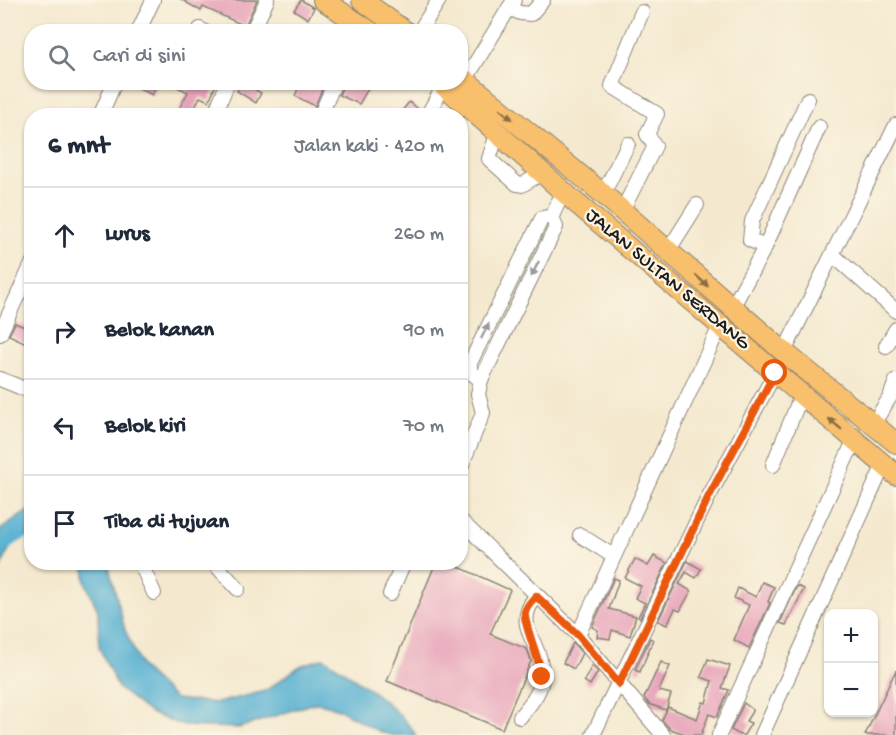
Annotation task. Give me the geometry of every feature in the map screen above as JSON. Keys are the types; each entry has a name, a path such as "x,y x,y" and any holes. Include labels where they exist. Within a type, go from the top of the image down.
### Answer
{"highway":[{"path":"323,0 356,24"},
{"path":"362,0 395,24"},
{"name":"JALAN SULTAN SERDANG","path":"460,90 497,134 542,174 890,470"},
{"name":"JALAN SULTAN SERDANG","path":"464,90 603,194 732,308 896,444"}],"street":[{"path":"142,24 153,0"},
{"path":"256,24 267,0"},
{"path":"424,24 438,0"},
{"path":"468,60 511,4 520,13 531,14 543,0"},
{"path":"622,211 655,146 647,134 657,114 612,86 642,12"},
{"path":"104,108 111,90"},
{"path":"217,108 225,90"},
{"path":"324,108 331,90"},
{"path":"433,108 446,90"},
{"path":"765,247 750,240 752,221 808,99"},
{"path":"784,352 896,125"},
{"path":"732,308 765,247 819,127"},
{"path":"603,194 628,144"},
{"path":"468,450 483,413 478,394 481,380 556,227 552,216 563,192"},
{"path":"668,251 697,205"},
{"path":"481,380 470,372 470,363 542,218 552,216"},
{"path":"833,255 896,311"},
{"path":"506,288 520,298"},
{"path":"0,334 24,289"},
{"path":"578,635 720,326"},
{"path":"886,346 896,328"},
{"path":"593,735 708,498 775,373"},
{"path":"0,379 24,389"},
{"path":"873,424 890,397 896,381"},
{"path":"773,465 801,396"},
{"path":"719,735 854,441"},
{"path":"762,735 890,470"},
{"path":"468,528 578,635 663,735"},
{"path":"580,535 613,556"},
{"path":"144,570 154,593"},
{"path":"220,570 238,589"},
{"path":"390,594 400,570"},
{"path":"519,717 537,694 542,677 538,654 525,620 525,610 536,596"}],"water":[{"path":"24,514 24,529 18,531 0,569 0,530"},
{"path":"85,570 110,570 125,630 142,668 175,699 217,703 265,691 300,666 324,658 386,702 416,735 392,735 382,732 334,707 314,703 239,728 184,726 150,713 118,688 99,647 98,611 85,581"}],"building":[{"path":"182,0 257,0 246,24 241,24 203,7 201,11"},
{"path":"301,0 314,8 308,19 294,10"},
{"path":"143,90 154,90 152,95"},
{"path":"184,90 214,90 209,101 200,97 194,108 180,108 188,92"},
{"path":"256,90 261,93 256,103 237,91"},
{"path":"298,90 322,90 315,106 295,96"},
{"path":"341,90 367,90 359,104 339,95"},
{"path":"409,102 417,108 404,108"},
{"path":"15,323 24,327 24,342 9,335"},
{"path":"654,556 667,563 640,618 638,617 645,603 635,598 641,586 625,578 635,559 648,566"},
{"path":"687,561 701,569 696,578 686,572 679,584 691,591 680,611 675,609 667,625 658,621"},
{"path":"433,570 466,570 510,590 490,634 527,649 531,661 502,729 387,681"},
{"path":"614,578 619,580 609,609 636,616 630,636 612,630 610,639 597,637 598,630 592,627"},
{"path":"762,582 774,587 768,602 770,603 749,648 734,640 749,605 734,598 738,588 756,597"},
{"path":"797,586 804,589 786,625 780,623"},
{"path":"650,638 653,640 640,672 635,670"},
{"path":"573,643 582,653 574,669 563,663"},
{"path":"708,659 730,666 722,688 729,690 717,717 709,714 701,735 688,735 670,729 662,720 668,707 697,719 703,702 706,703 712,681 701,677"},
{"path":"661,662 670,666 659,691 671,694 666,710 649,704 644,698"},
{"path":"592,666 598,672 590,685 584,681"},
{"path":"896,670 896,735 865,735 874,717 878,717 878,708"},
{"path":"744,703 753,710 746,721 751,723 744,735 740,735 731,730"}],"waterway":[{"path":"0,548 9,539 24,531"}],"route":[{"path":"542,677 541,664 525,620 525,610 536,596 578,635 619,684 708,498 775,373"}]}
